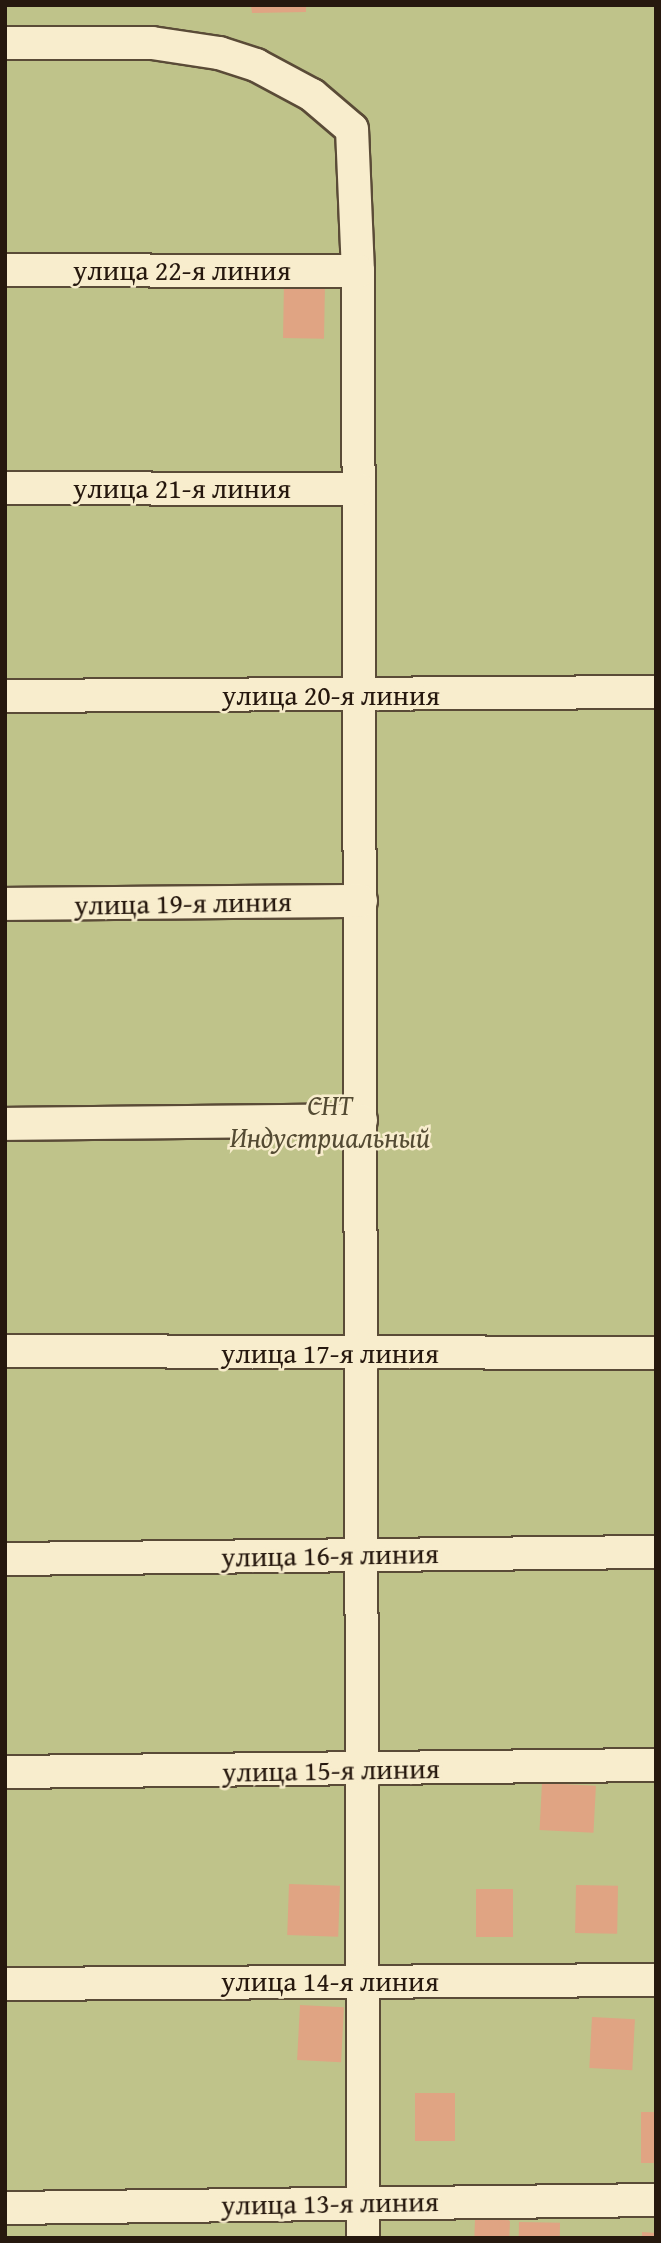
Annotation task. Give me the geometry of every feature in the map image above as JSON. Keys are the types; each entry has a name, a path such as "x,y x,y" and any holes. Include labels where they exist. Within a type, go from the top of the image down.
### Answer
{"street":[{"path":"5,43 152,43 219,53 256,65 312,95 352,129 358,271 364,1771 363,2238"},
{"name":"улица 22-я линия","path":"5,270 358,271"},
{"name":"улица 21-я линия","path":"5,488 359,489"},
{"name":"улица 20-я линия","path":"5,696 656,692"},
{"name":"улица 19-я линия","path":"5,904 361,901"},
{"path":"5,1124 361,1121"},
{"name":"улица 17-я линия","path":"5,1351 656,1353"},
{"name":"улица 16-я линия","path":"5,1559 656,1552"},
{"name":"улица 15-я линия","path":"5,1772 364,1771 656,1765"},
{"name":"улица 14-я линия","path":"5,1984 656,1980"},
{"name":"улица 13-я линия","path":"5,2208 656,2200"}],"green space":[{"name":"СНТ Индустриальный","path":"5,5 656,5 656,2238 5,2238"}],"building":[{"path":"251,5 306,5 306,12 252,13"},
{"path":"284,282 325,283 324,339 283,338"},
{"path":"542,1783 596,1786 593,1833 540,1830"},
{"path":"289,1884 340,1886 338,1937 287,1935"},
{"path":"576,1885 618,1886 617,1934 575,1933"},
{"path":"476,1889 513,1889 513,1937 476,1937"},
{"path":"300,2005 344,2007 341,2062 297,2060"},
{"path":"592,2017 635,2019 632,2070 589,2068"},
{"path":"415,2093 455,2093 455,2141 415,2141"},
{"path":"641,2112 656,2112 656,2163 641,2163"},
{"path":"475,2219 510,2220 509,2238 474,2238"},
{"path":"519,2222 560,2223 560,2238 519,2238"},
{"path":"642,2232 656,2233 656,2238 642,2238"}]}
